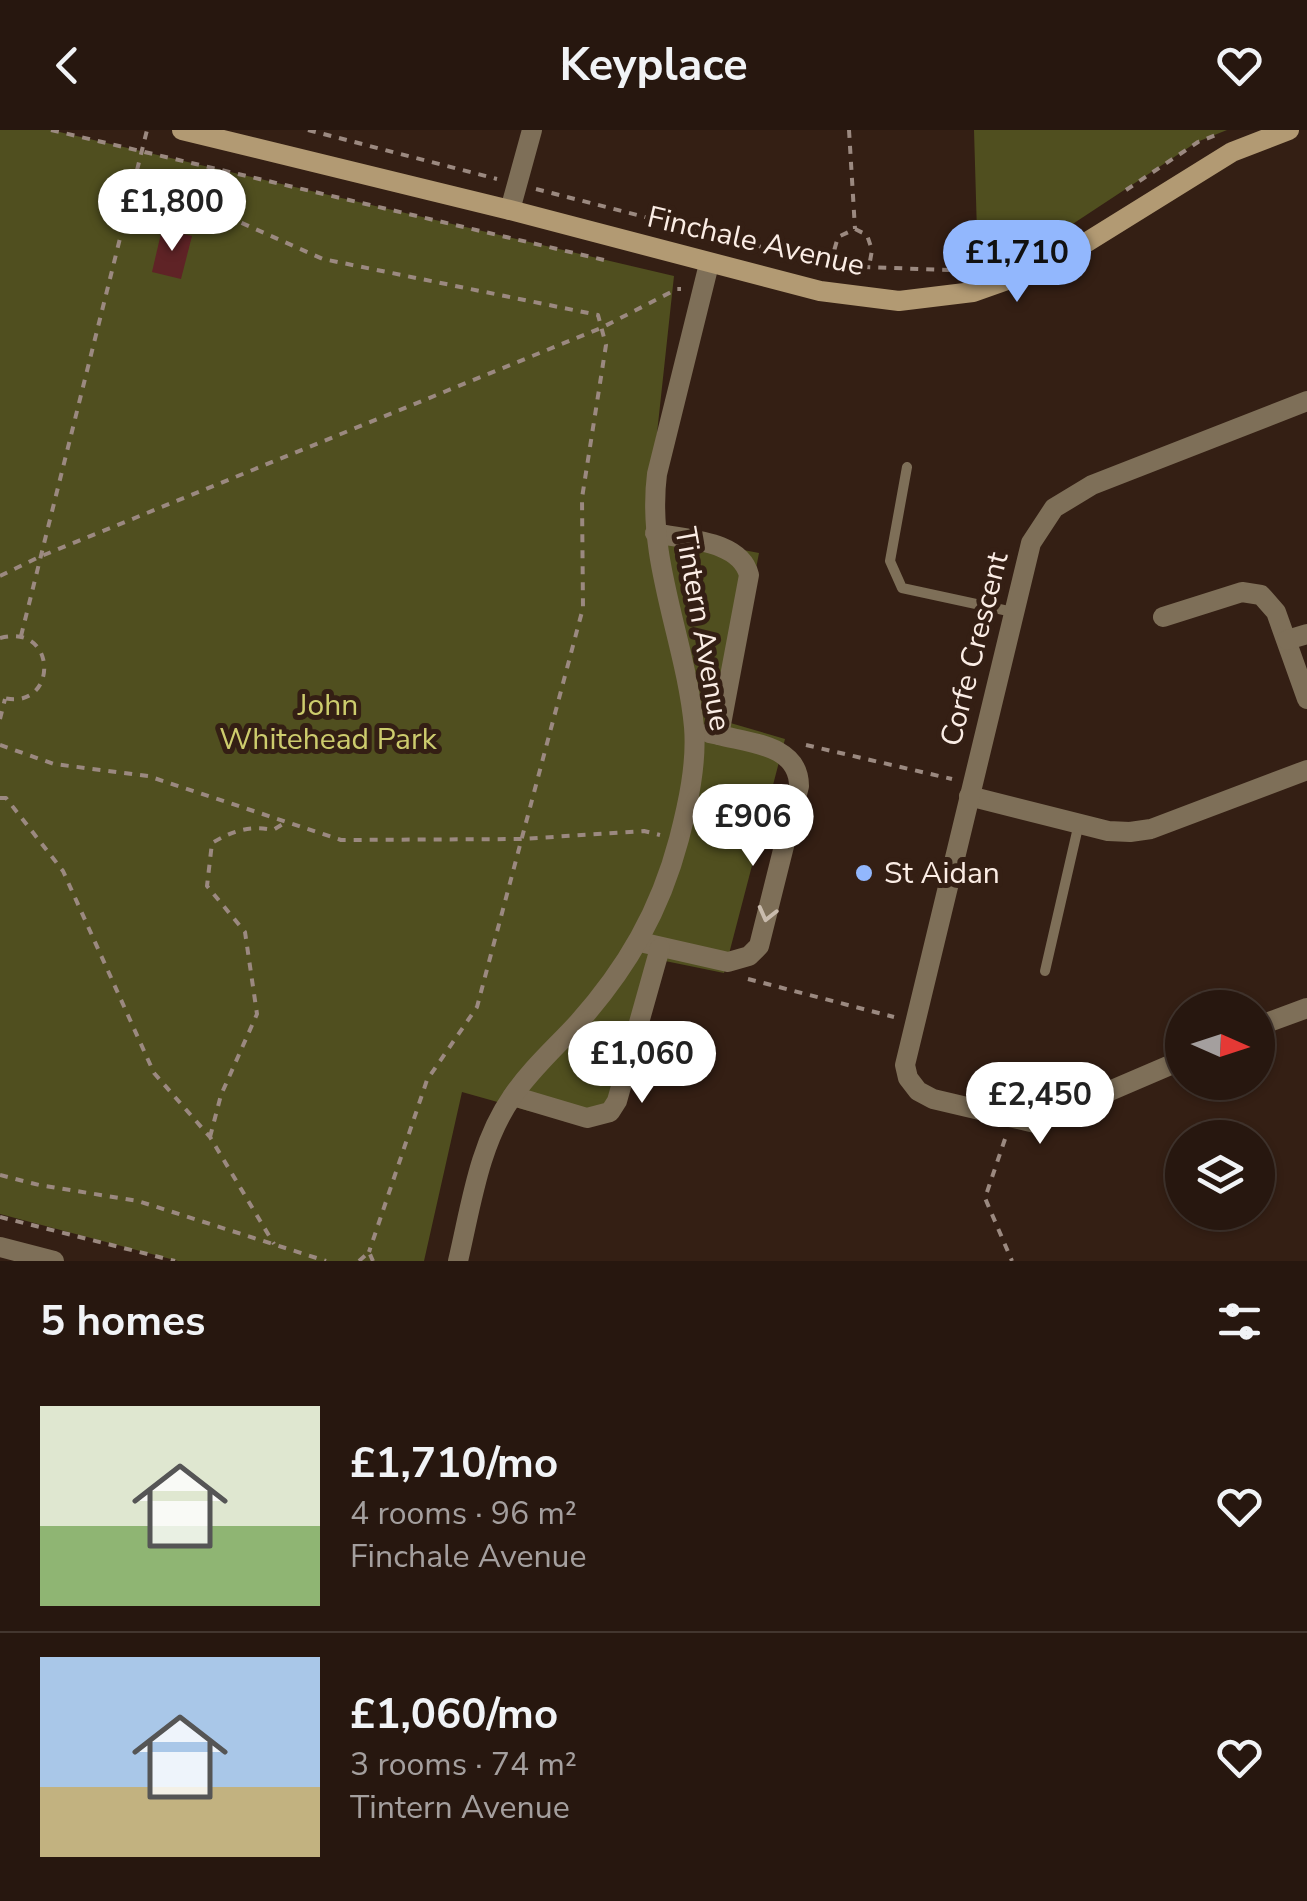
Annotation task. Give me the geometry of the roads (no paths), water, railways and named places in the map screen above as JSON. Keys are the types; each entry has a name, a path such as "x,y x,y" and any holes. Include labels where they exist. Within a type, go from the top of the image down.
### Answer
{"street":[{"name":"Finchale Avenue","path":"182,130 221,135 710,264 863,299 899,300 973,292 1050,265 1232,152 1289,130"},
{"path":"510,210 532,130"},
{"name":"Tintern Avenue","path":"458,1261 489,1138 512,1096 650,945 678,840 691,784 694,730 655,534 653,503 710,264"},
{"name":"Corfe Crescent","path":"1165,1067 1035,1123 934,1099 918,1091 904,1065 1032,543 1054,508 1092,485 1307,401"},
{"path":"655,534 734,551 745,561 749,575 719,735"},
{"path":"1163,617 1242,592 1262,595 1297,637 1307,699"},
{"name":"Tintern Avenue","path":"650,945 728,962 749,956 760,946 799,786 799,773 792,760 779,751 694,730"},
{"path":"970,790 1079,823 1130,832 1150,829 1307,770"},
{"path":"512,1096 587,1118 610,1112 617,1101 650,945"},
{"path":"1275,1020 1307,1008"},
{"path":"0,1247 54,1261"}],"lane":[{"path":"907,468 890,561 902,588 1014,612"},
{"path":"1045,971 1079,823"}],"place":[{"name":"St Aidan","path":"864,873"}],"park label":[{"name":"John Whitehead Park","path":"328,722"}]}
